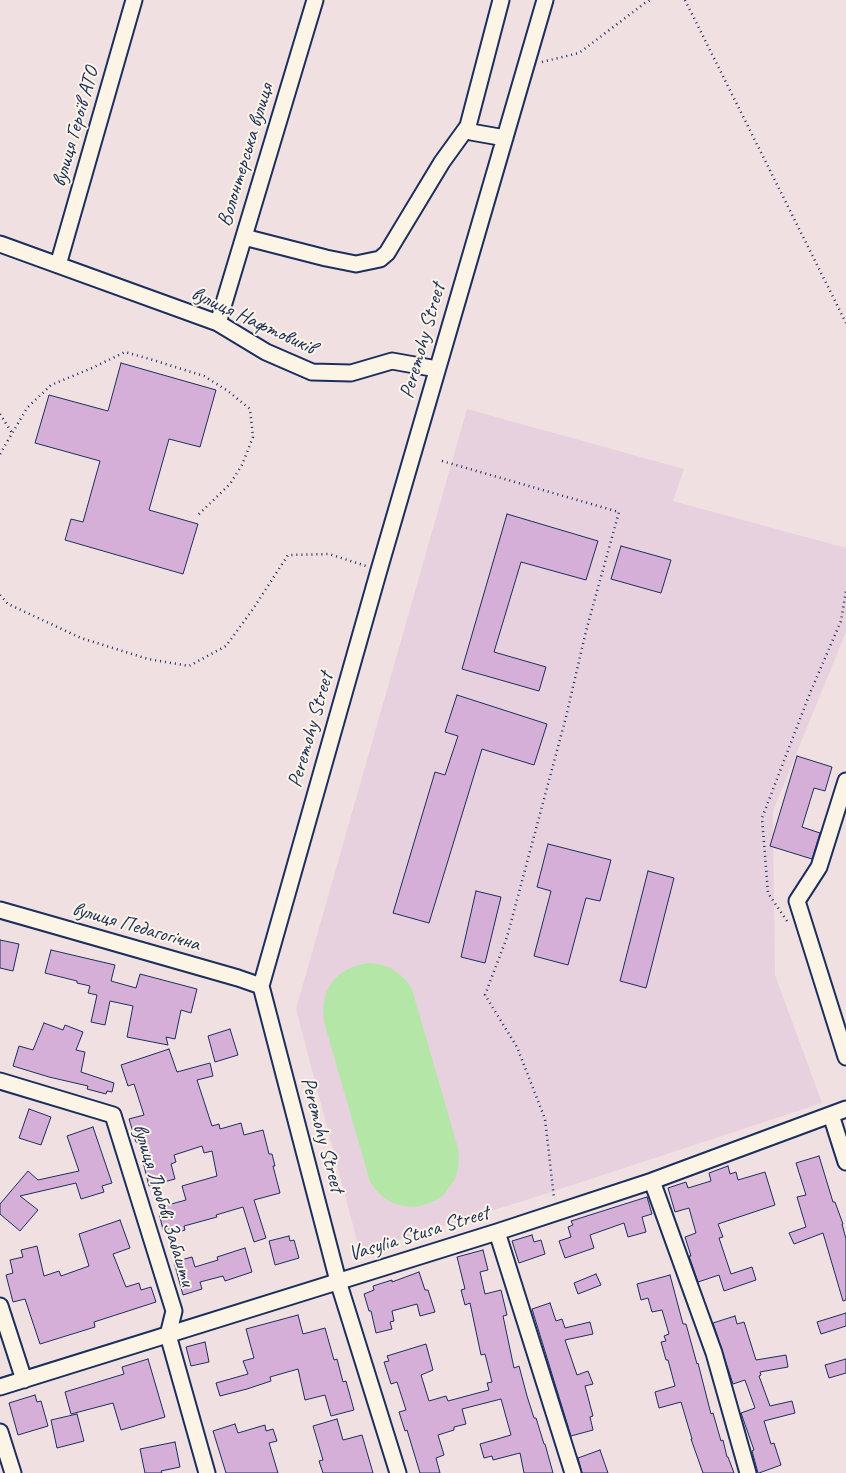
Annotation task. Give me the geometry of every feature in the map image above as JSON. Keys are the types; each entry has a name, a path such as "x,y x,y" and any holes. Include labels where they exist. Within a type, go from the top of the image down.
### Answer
{"street":[{"name":"вулиця Героїв АТО","path":"58,265 134,0"},
{"name":"Волонтерська вулиця","path":"218,323 315,0"},
{"path":"244,237 356,264 380,259 387,253 442,162 468,126 501,0"},
{"name":"Peremohy Street","path":"398,1473 338,1281 261,986 379,570 545,0"},
{"path":"468,126 471,132 505,138"},
{"name":"вулиця Нафтовиків","path":"0,244 218,323 266,352 312,372 351,373 392,361 437,369"},
{"path":"846,781 819,867 796,901 846,1057"},
{"name":"вулиця Педагогічна","path":"0,910 261,986"},
{"name":"вулиця Любові Забашти","path":"0,1081 113,1114 174,1311 168,1335"},
{"name":"Vasylia Stusa Street","path":"0,1388 652,1181 846,1109"},
{"path":"831,1115 846,1162"},
{"path":"652,1181 714,1353 748,1473"},
{"path":"496,1232 573,1473"},
{"path":"0,1306 24,1380"},
{"path":"168,1335 207,1473"},
{"path":"0,1432 12,1473"}],"path":[{"path":"526,65 579,52 651,0"},
{"path":"685,0 846,323"},
{"path":"0,454 27,408 51,385 125,352 204,376 228,391 250,409 253,437 242,465 230,484 198,515"},
{"path":"0,414 12,433"},
{"path":"442,461 619,512 586,631 566,717 507,937 486,995 517,1047 545,1119 554,1191 554,1213"},
{"path":"0,595 8,604 81,638 148,659 189,666 226,646 288,555 329,554 379,570"},
{"path":"788,923 768,893 762,818 810,693 841,620 846,591"}],"shaded area":[{"path":"467,409 684,469 673,501 846,548 846,632 773,811 775,975 822,1103 539,1196 360,1252 296,1009"}],"green space":[{"path":"369,963 389,967 406,980 412,989 458,1148 458,1169 455,1179 443,1196 424,1205 414,1207 393,1203 384,1198 370,1182 324,1022 324,1001 332,982 348,969"}],"building":[{"path":"121,363 216,390 200,447 169,439 149,510 198,524 183,574 65,540 71,519 83,522 100,461 35,443 49,395 108,411"},
{"path":"507,514 598,541 586,580 521,562 494,652 546,667 539,691 462,669"},
{"path":"621,546 671,560 661,593 611,579"},
{"path":"457,695 547,724 534,765 482,749 429,923 393,913 435,772 445,775 458,736 445,732"},
{"path":"797,756 832,767 825,791 814,788 802,827 820,833 812,859 770,846"},
{"path":"548,844 611,860 600,901 586,898 568,965 534,956 551,891 537,887"},
{"path":"648,871 674,878 646,988 620,981"},
{"path":"476,891 501,897 485,963 461,957"},
{"path":"0,940 19,944 13,971 0,968"},
{"path":"51,950 115,965 111,981 136,988 140,974 197,989 191,1013 181,1010 175,1039 166,1037 168,1045 127,1037 133,1006 110,1001 105,1025 91,1022 97,995 88,993 90,986 45,973"},
{"path":"44,1023 63,1030 65,1025 83,1032 76,1050 85,1052 81,1072 114,1083 112,1092 107,1091 106,1094 87,1089 88,1086 13,1066 19,1046 33,1050"},
{"path":"230,1029 238,1055 215,1062 208,1036"},
{"path":"169,1049 177,1072 210,1063 213,1076 197,1080 212,1126 219,1124 220,1129 241,1123 244,1135 263,1130 269,1154 272,1154 280,1193 254,1200 266,1238 254,1242 243,1207 216,1215 217,1217 184,1226 185,1230 174,1234 172,1228 163,1230 159,1213 166,1211 164,1206 186,1200 182,1186 217,1176 212,1151 204,1153 202,1146 174,1155 176,1162 171,1164 175,1179 149,1186 138,1142 136,1142 129,1119 144,1115 134,1084 128,1086 121,1065"},
{"path":"29,1109 51,1117 41,1145 19,1138"},
{"path":"93,1127 112,1183 102,1186 104,1192 81,1199 76,1183 20,1196 38,1210 20,1231 0,1214 0,1204 28,1171 38,1180 79,1171 67,1136"},
{"path":"819,1156 833,1202 835,1202 843,1224 846,1239 846,1300 843,1301 823,1233 794,1244 789,1233 806,1227 797,1197 806,1195 796,1163"},
{"path":"728,1166 730,1174 736,1172 738,1180 765,1172 775,1205 718,1224 723,1237 719,1238 731,1274 752,1267 756,1280 724,1291 719,1275 698,1282 685,1237 696,1233 689,1208 675,1212 668,1188 686,1182 688,1188 711,1181 709,1173"},
{"path":"647,1197 652,1214 642,1217 646,1232 628,1237 624,1223 590,1235 594,1248 565,1258 559,1241 571,1237 568,1227 573,1225 571,1221"},
{"path":"120,1220 130,1248 113,1254 126,1287 139,1283 141,1290 151,1287 156,1302 94,1322 95,1327 40,1344 25,1299 13,1302 6,1275 13,1273 10,1260 23,1257 21,1250 37,1246 44,1276 59,1271 61,1276 89,1266 79,1234"},
{"path":"532,1235 534,1242 541,1240 545,1254 519,1263 512,1241"},
{"path":"289,1236 290,1241 294,1240 299,1258 275,1265 269,1241"},
{"path":"245,1248 252,1272 225,1281 223,1276 200,1282 202,1289 183,1295 174,1262 192,1257 195,1267 218,1260 217,1257"},
{"path":"483,1250 488,1270 480,1272 485,1294 501,1290 507,1315 503,1316 514,1368 519,1366 553,1473 524,1473 520,1453 493,1460 492,1456 484,1458 480,1444 511,1435 501,1399 462,1409 466,1424 454,1427 454,1430 438,1435 444,1455 436,1458 440,1473 420,1473 407,1430 405,1431 399,1412 406,1410 397,1382 391,1384 384,1362 389,1361 387,1356 426,1344 433,1370 421,1375 429,1401 446,1396 448,1401 489,1390 487,1383 492,1382 485,1354 481,1355 470,1303 465,1305 461,1290 465,1289 457,1257"},
{"path":"419,1272 425,1290 428,1290 435,1312 420,1316 417,1304 392,1311 394,1321 390,1322 392,1329 376,1333 371,1311 369,1311 364,1294 374,1290 373,1286 392,1280 392,1282"},
{"path":"596,1274 601,1285 578,1294 574,1283"},
{"path":"670,1275 683,1324 686,1324 698,1363 711,1414 713,1413 721,1441 723,1440 727,1457 734,1473 703,1473 681,1402 659,1408 655,1392 675,1386 661,1342 666,1341 664,1336 669,1334 662,1310 652,1312 648,1298 641,1300 637,1284"},
{"path":"550,1303 556,1321 562,1319 565,1328 590,1322 593,1334 565,1340 577,1375 588,1371 593,1384 585,1386 593,1416 590,1417 593,1430 571,1436 532,1309"},
{"path":"846,1313 846,1326 821,1334 817,1322"},
{"path":"298,1315 303,1334 325,1328 334,1360 337,1359 343,1382 346,1381 354,1410 331,1416 325,1395 305,1400 298,1369 270,1377 271,1381 220,1396 216,1383 248,1374 243,1361 254,1358 246,1329"},
{"path":"735,1316 737,1324 744,1322 756,1360 786,1355 788,1367 760,1372 761,1375 759,1376 770,1406 792,1401 795,1413 764,1421 771,1444 774,1443 781,1465 759,1473 752,1451 754,1450 741,1413 755,1408 745,1380 733,1384 713,1323"},
{"path":"205,1342 209,1362 191,1366 186,1347"},
{"path":"148,1359 165,1417 121,1430 113,1403 71,1414 65,1392 124,1374 122,1367"},
{"path":"846,1359 846,1373 829,1378 825,1365"},
{"path":"35,1395 37,1402 41,1401 48,1426 18,1435 9,1403"},
{"path":"77,1414 84,1441 57,1448 51,1420"},
{"path":"337,1419 343,1440 362,1435 373,1473 323,1473 319,1461 323,1460 313,1426"},
{"path":"235,1424 238,1433 265,1425 266,1431 273,1429 277,1441 269,1443 278,1473 226,1473 213,1431"},
{"path":"175,1442 180,1467 161,1471 162,1473 145,1473 140,1449"},
{"path":"600,1450 608,1473 582,1473 578,1458"}]}
